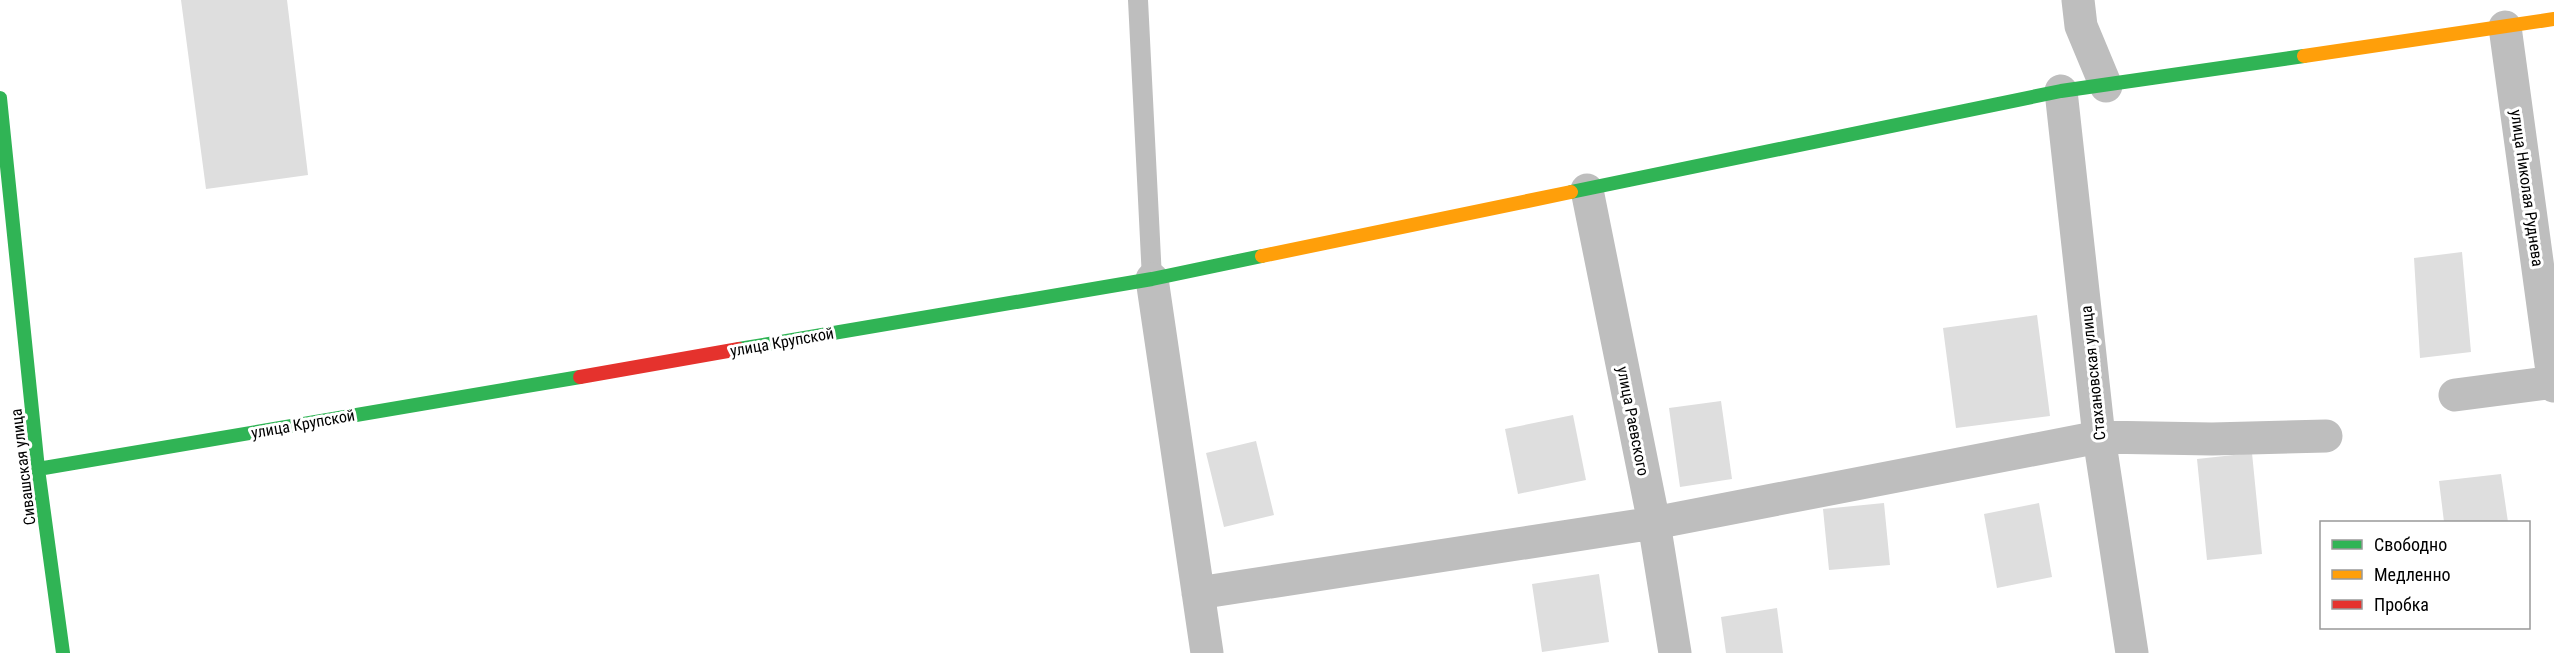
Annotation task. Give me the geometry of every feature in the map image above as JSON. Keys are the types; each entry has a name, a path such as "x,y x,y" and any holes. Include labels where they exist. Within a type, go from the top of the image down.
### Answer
{"street":[{"path":"2078,0 2081,26 2106,86"},
{"name":"улица Крупской","path":"38,469 1152,279 2061,91 2554,19"},
{"name":"улица Николая Руднева","path":"2505,27 2554,383"},
{"name":"Стахановская улица","path":"2061,91 2099,437 2132,653"},
{"name":"Сивашская улица","path":"0,98 38,469 63,653"},
{"name":"улица Раевского","path":"1587,190 1654,524 1675,653"},
{"path":"1152,279 1207,653"},
{"path":"2455,395 2554,383"},
{"path":"1197,593 1654,524 2099,437 2212,439 2326,436"}],"lane":[{"path":"1138,0 1152,279"}],"building":[{"path":"181,0 287,0 308,175 206,189"},
{"path":"2462,252 2471,352 2420,358 2414,258"},
{"path":"2037,315 2050,416 1956,428 1943,328"},
{"path":"1721,401 1732,479 1680,487 1669,408"},
{"path":"1573,415 1586,480 1518,494 1505,429"},
{"path":"1256,441 1274,515 1224,527 1206,453"},
{"path":"2252,453 2262,554 2207,560 2197,459"},
{"path":"2501,474 2508,521 2444,521 2439,481"},
{"path":"1884,503 1890,565 1829,570 1823,509"},
{"path":"2039,503 2052,577 1997,588 1984,514"},
{"path":"1599,574 1609,642 1542,652 1532,584"},
{"path":"1777,608 1783,653 1726,653 1721,617"}],"traffic: fast":[{"path":"1571,192 2061,91 2304,56"},
{"path":"0,98 38,469 63,653"},
{"path":"739,349 1152,279 1262,256"},
{"path":"38,469 580,377"}],"traffic: slow":[{"path":"2304,56 2554,19"},
{"path":"1262,256 1571,192"}],"traffic: jam":[{"path":"580,377 739,349"}]}
